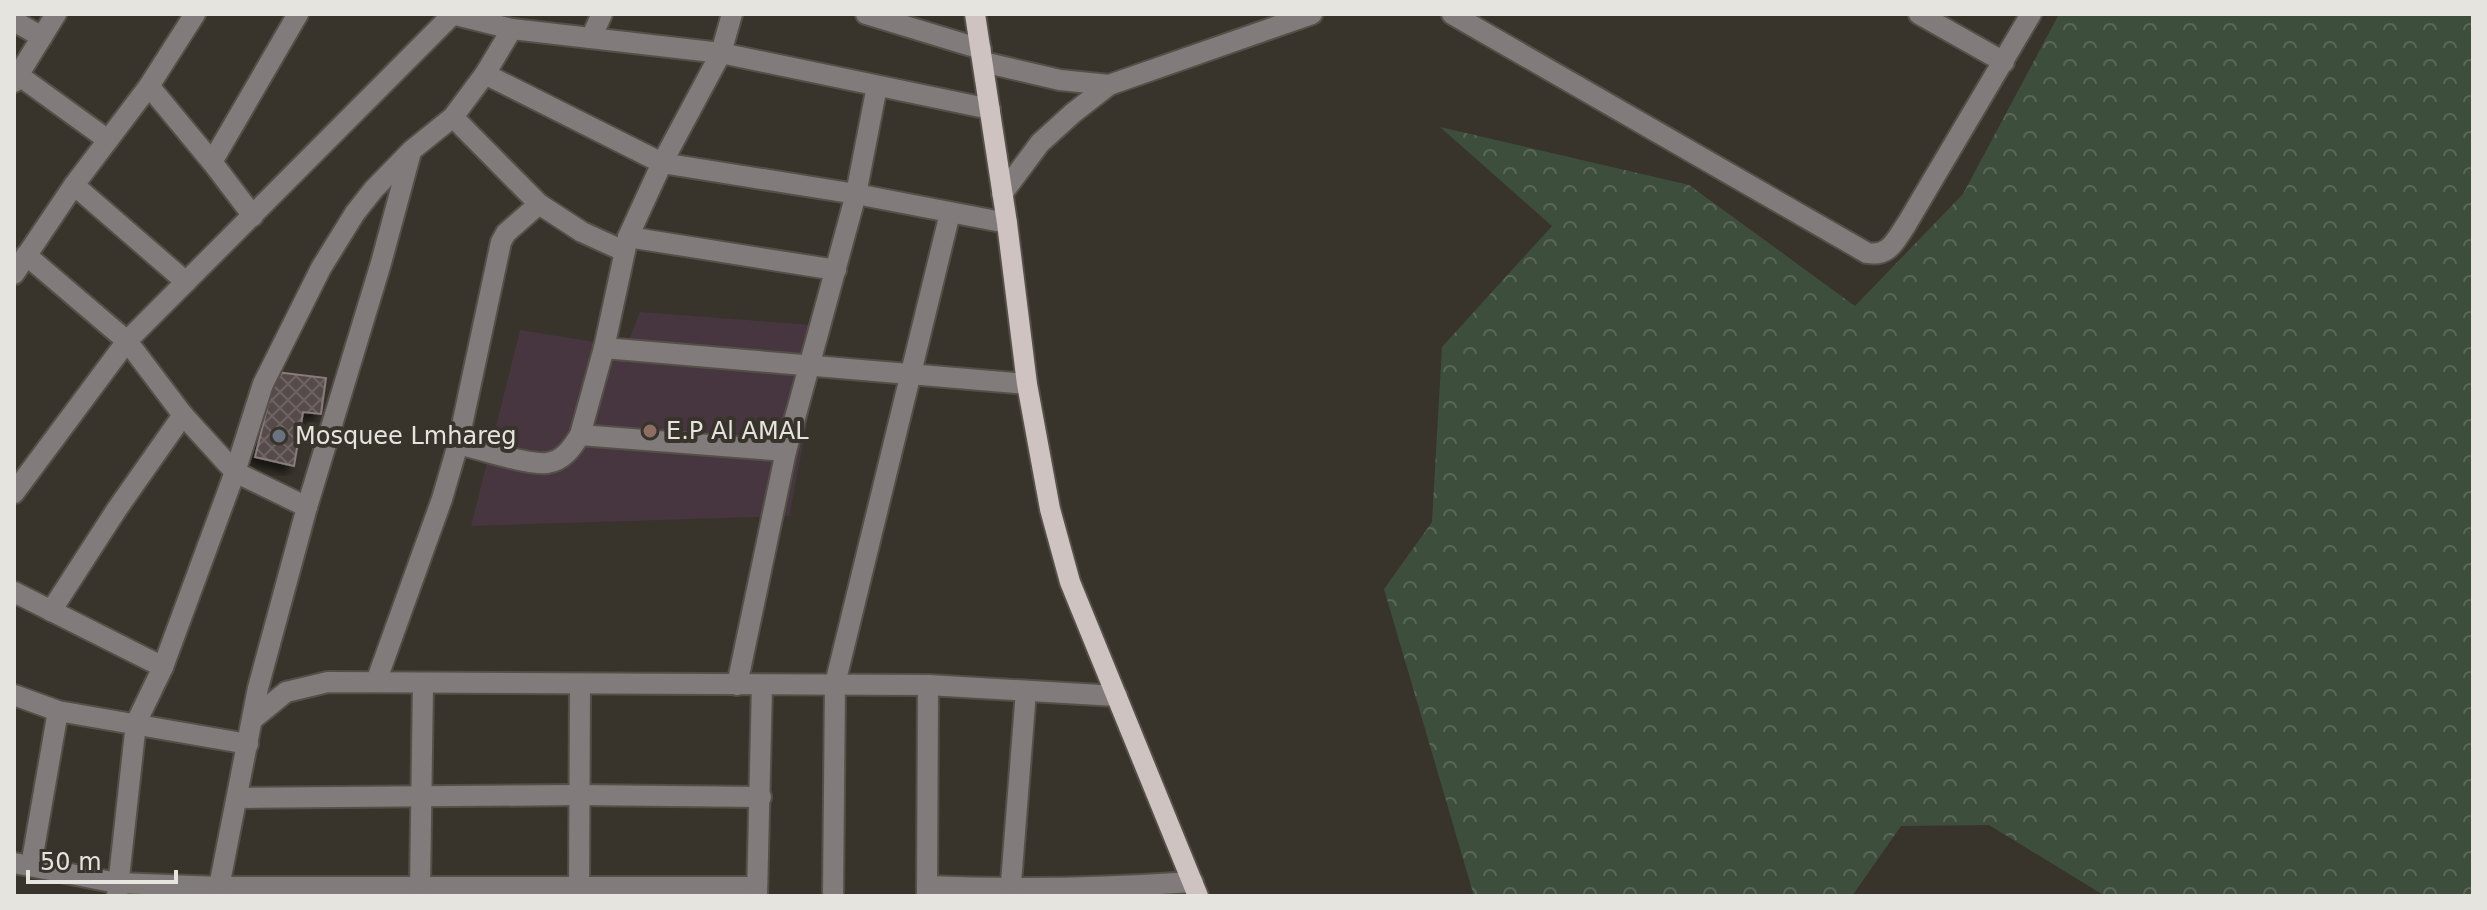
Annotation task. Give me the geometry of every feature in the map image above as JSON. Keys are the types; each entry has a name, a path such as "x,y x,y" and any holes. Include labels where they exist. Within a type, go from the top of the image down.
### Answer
{"main road":[{"path":"975,14 1007,223 1027,384 1050,509 1070,582 1196,889"}],"street":[{"path":"56,14 15,76 108,140"},
{"path":"14,274 74,185 149,86 195,14"},
{"path":"212,162 298,14"},
{"path":"14,493 127,341 453,14 512,29 721,53 990,109"},
{"path":"591,38 602,14"},
{"path":"458,444 531,462 548,463 573,448 580,435 604,348 626,244 662,163 721,53 732,14"},
{"path":"866,14 982,56 1060,80 1109,85"},
{"path":"1002,194 1040,143 1109,85 1312,14"},
{"path":"1452,14 1867,253 1875,254 1889,249 1906,225 2031,14"},
{"path":"1919,14 2004,62"},
{"path":"14,21 42,37"},
{"path":"117,889 136,723 163,667 235,472 263,384 321,268 355,213 412,150 453,117 485,74 512,29"},
{"path":"485,74 662,163 856,194 1007,223"},
{"path":"149,86 253,216"},
{"path":"737,685 786,451 856,194 877,86"},
{"path":"453,117 539,204 582,232 626,244 836,270"},
{"path":"219,887 258,688 307,507 412,150"},
{"path":"74,185 186,282"},
{"path":"376,682 442,499 458,444 501,242 506,233 539,204"},
{"path":"833,896 835,684 950,213"},
{"path":"26,255 127,341 183,415 235,472 307,507"},
{"path":"604,348 1027,384"},
{"path":"51,611 183,415"},
{"path":"580,435 786,451"},
{"path":"14,592 163,667"},
{"path":"253,719 286,692 328,682 928,685 1117,696"},
{"path":"420,887 423,684"},
{"path":"579,892 580,684"},
{"path":"58,711 22,864 117,889 219,887 269,891 397,892 420,887 481,892 757,892 762,685"},
{"path":"928,685 927,891 1010,893 1196,889"},
{"path":"1010,893 1026,691"},
{"path":"14,695 58,711 248,744"},
{"path":"238,798 761,797"}],"shaded area":[{"name":"E.P Al AMAL","path":"640,312 826,326 789,516 471,526 520,330 626,347"}],"green space":[{"path":"2059,14 2473,14 2473,896 2105,896 1989,825 1901,826 1852,896 1474,896 1384,589 1432,522 1442,347 1552,226 1440,127 1689,185 1855,306 1963,194"}],"building":[{"name":"Mosquee Lmhareg","path":"276,372 326,378 321,414 303,412 294,466 255,457"}],"place":[{"name":"E.P Al AMAL","path":"650,431"},
{"name":"Mosquee Lmhareg","path":"279,436"}]}
